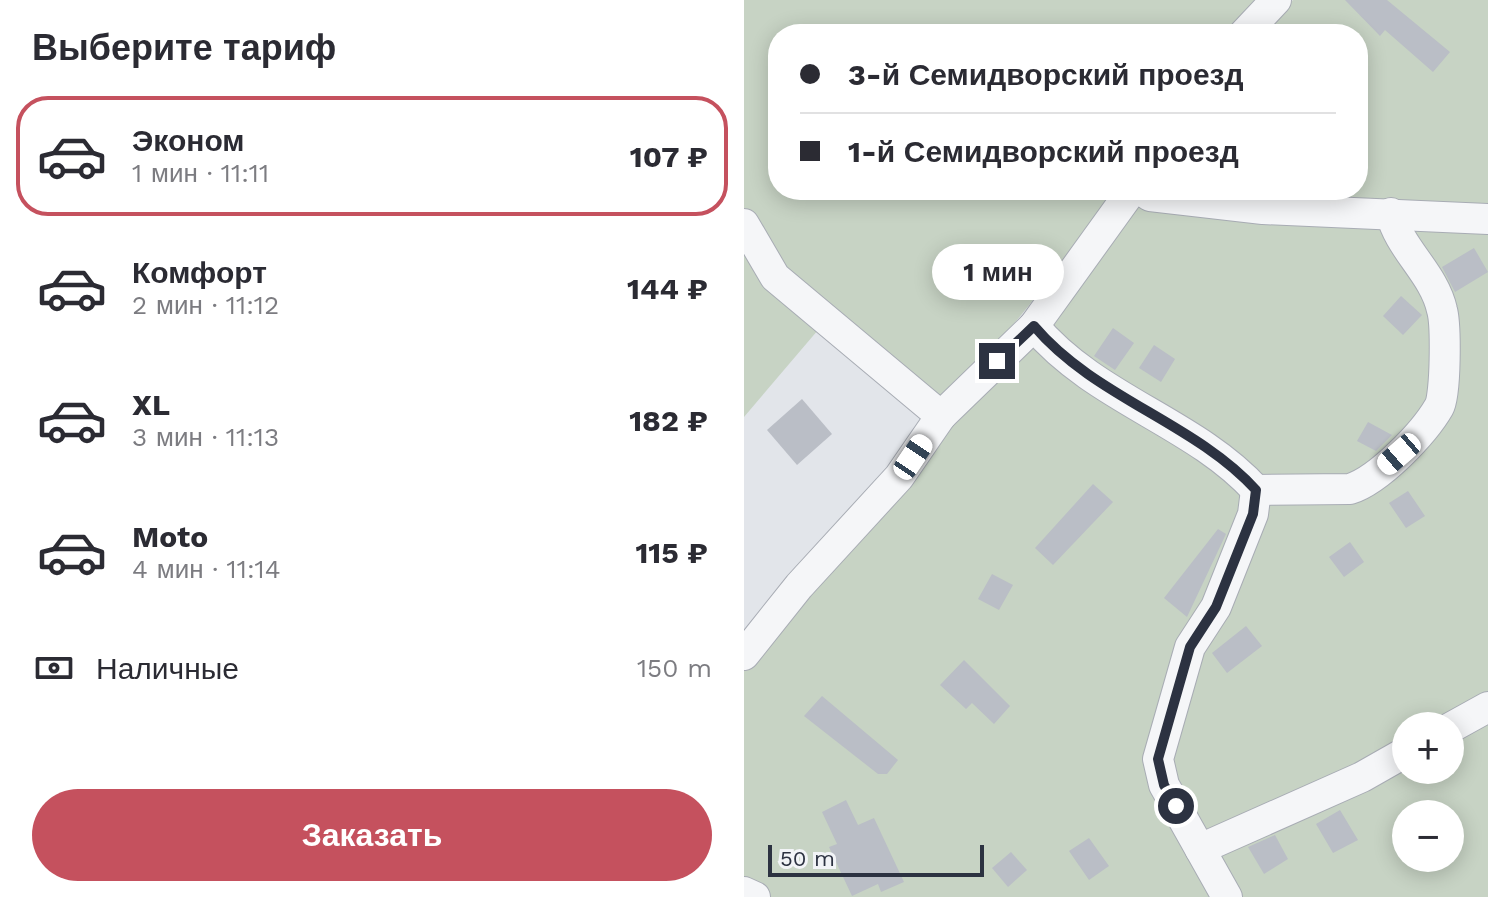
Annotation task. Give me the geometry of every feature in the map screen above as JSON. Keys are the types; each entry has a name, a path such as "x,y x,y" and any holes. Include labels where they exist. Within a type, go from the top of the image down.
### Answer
{"street":[{"path":"1253,24 1276,0"},
{"path":"749,639 899,477 941,416 1034,326 1125,200"},
{"path":"1185,200 1263,209 1488,219"},
{"path":"1034,326 1094,381 1234,466 1256,490 1350,489 1365,484 1399,454 1440,406 1443,310 1426,275 1394,229 1391,213"},
{"path":"744,224 775,277 941,416"},
{"path":"1227,897 1164,785 1158,759 1190,647 1216,607 1253,514 1256,490"},
{"path":"1464,720 1488,707"},
{"path":"1200,849 1362,777 1392,760"},
{"path":"744,892 755,897"}],"green space":[{"path":"744,0 1259,0 1236,24 768,24 768,200 1106,200 1011,327 940,401 824,323 744,417"},
{"path":"1293,0 1488,0 1488,210 1340,200 1368,200 1368,24 1270,24"},
{"path":"1139,207 1370,225 1387,234 1436,312 1431,402 1365,477 1269,482 1096,379 1052,329 1053,314 1130,211"},
{"path":"1406,225 1488,226 1488,897 1230,897 1169,781 1185,687 1266,503 1351,495 1451,406"},
{"path":"1030,346 1040,348 1231,469 1248,496 1151,759 1223,897 744,897 744,671 903,485 947,425"}],"building":[{"path":"1345,0 1387,0 1450,52 1433,72 1385,30 1380,36"},
{"path":"1474,248 1488,272 1455,292 1442,267"},
{"path":"1401,296 1422,315 1403,335 1383,316"},
{"path":"1113,328 1134,343 1115,370 1094,356"},
{"path":"1154,345 1175,359 1161,382 1139,368"},
{"path":"802,399 832,434 797,465 767,430"},
{"path":"1368,422 1392,435 1376,451 1357,441"},
{"path":"1093,484 1113,502 1053,565 1035,548"},
{"path":"1408,491 1425,516 1406,528 1389,503"},
{"path":"1218,529 1226,534 1187,617 1164,598"},
{"path":"1350,542 1364,562 1344,577 1329,557"},
{"path":"992,574 1013,585 999,610 978,599"},
{"path":"1246,626 1262,646 1227,673 1212,653"},
{"path":"964,660 1010,706 994,724 972,703 966,709 940,685"},
{"path":"822,696 898,760 887,774 878,774 804,716"},
{"path":"846,800 858,825 874,818 904,882 881,892 878,884 852,896 829,847 837,844 822,812"},
{"path":"1340,810 1358,840 1333,853 1316,824"},
{"path":"1275,835 1288,859 1264,874 1248,847"},
{"path":"1089,838 1109,866 1089,880 1069,851"},
{"path":"1011,852 1027,870 1008,887 992,868"}],"route":[{"path":"997,361 1034,326 1094,381 1234,466 1256,490 1253,514 1216,607 1190,647 1158,759 1164,785 1176,806"}]}
